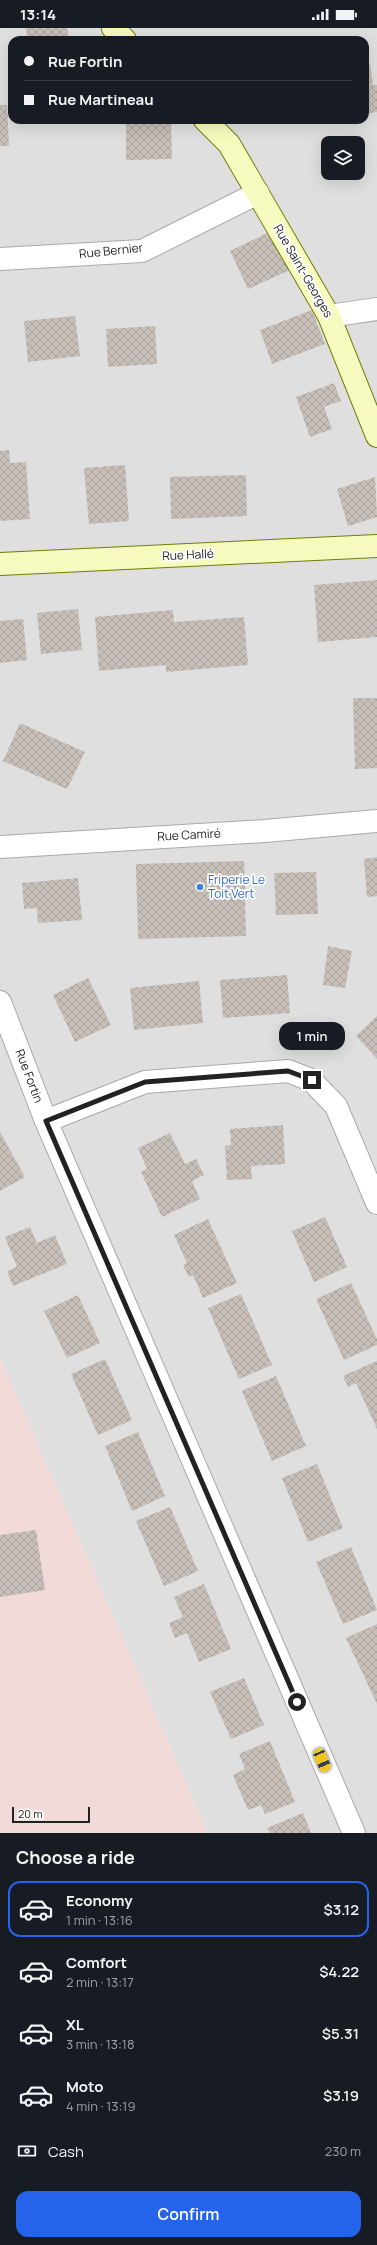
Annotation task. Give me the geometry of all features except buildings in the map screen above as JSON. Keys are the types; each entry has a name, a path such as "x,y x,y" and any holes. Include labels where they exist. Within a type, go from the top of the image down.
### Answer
{"street":[{"path":"113,28 121,36"},
{"name":"Rue Saint-Georges","path":"209,124 229,144 329,316 377,436"},
{"name":"Rue Bernier","path":"0,259 142,251 258,193"},
{"path":"329,316 377,309"},
{"name":"Rue Hallé","path":"0,564 377,546"},
{"name":"Rue Camiré","path":"0,847 265,831 377,821"},
{"name":"Rue Fortin","path":"0,1002 46,1121 354,1833"},
{"path":"46,1121 145,1082 288,1071 312,1080 336,1106 377,1203"}],"shaded area":[{"path":"0,28 377,28 377,1833 208,1833 0,1358"},
{"path":"0,1358 208,1833 0,1833"}],"place":[{"name":"Friperie Le Toit Vert","path":"200,887"}],"route":[{"path":"297,1702 46,1121 145,1082 288,1071 312,1080"}]}
